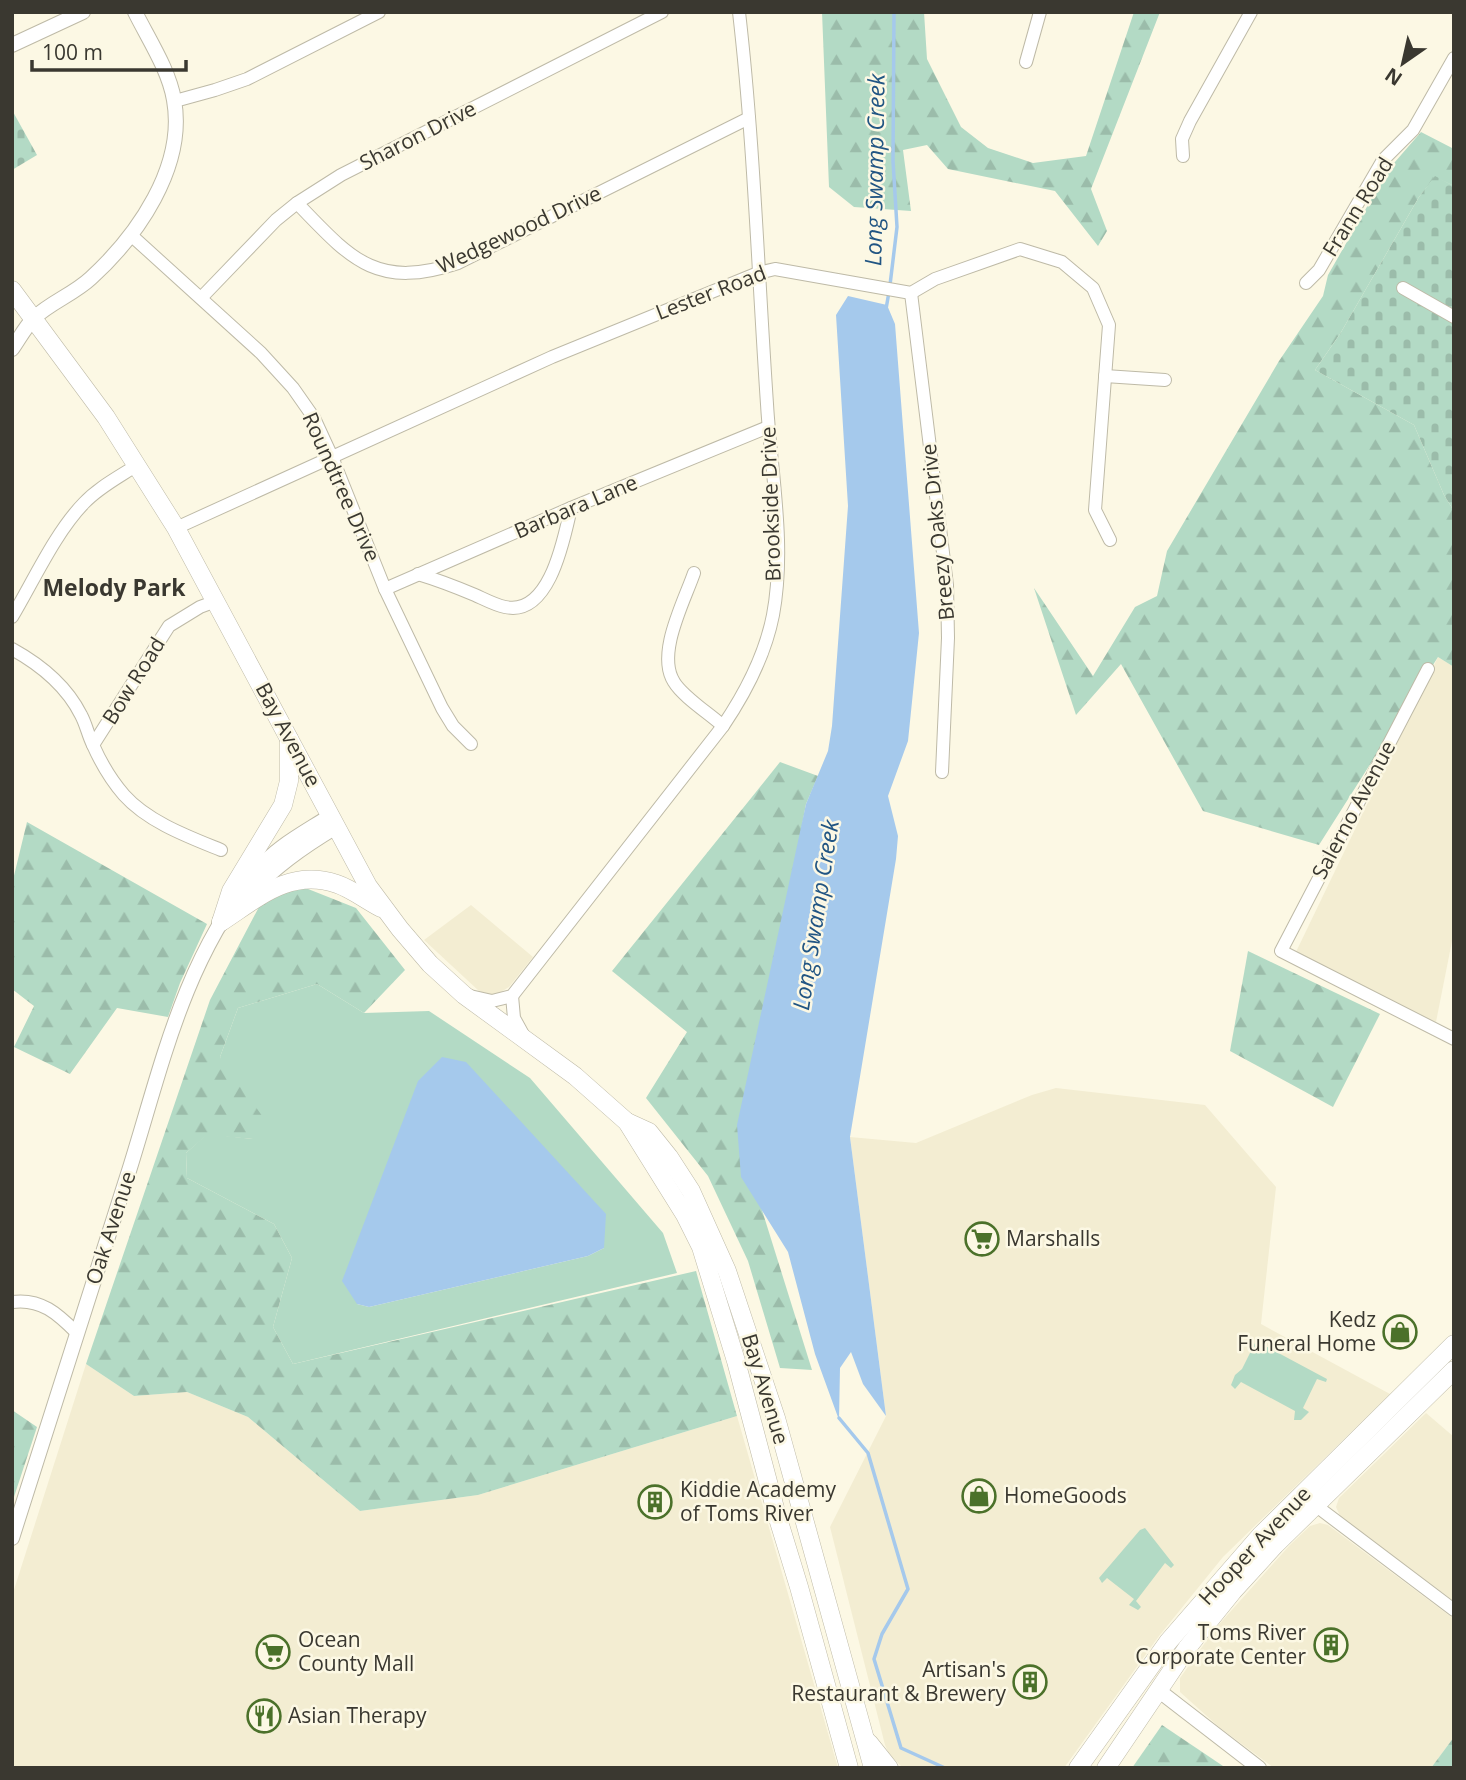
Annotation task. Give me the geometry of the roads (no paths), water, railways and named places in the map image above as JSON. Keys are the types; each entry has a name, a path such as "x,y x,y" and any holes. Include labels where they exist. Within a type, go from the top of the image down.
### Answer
{"main road":[{"name":"Bay Avenue","path":"12,290 106,417 176,528 368,886 386,911 430,964 464,995 604,1100 627,1122 696,1237 736,1362 759,1403 798,1539"},
{"path":"221,922 231,891 283,805 289,781 289,737"},
{"path":"221,922 275,887 309,878 340,885 386,911"},
{"name":"Bay Avenue","path":"627,1122 649,1132 669,1157 691,1191 727,1270 776,1418 798,1539 799,1587 849,1768"},
{"name":"Hooper Avenue","path":"1079,1764 1168,1642 1261,1535 1454,1344"},
{"name":"Hooper Avenue","path":"1106,1768 1186,1648 1220,1605 1275,1545 1454,1370"},
{"path":"798,1539 806,1551 814,1556 873,1768"},
{"path":"814,1556 803,1563 799,1587 810,1595 815,1605 861,1768"},
{"path":"864,1737 889,1768"}],"street":[{"path":"12,45 83,12"},
{"path":"12,349 33,319 90,280 132,236 146,215 165,174 174,143 175,101 135,12"},
{"path":"175,101 247,79 379,12"},
{"name":"Sharon Drive","path":"201,298 276,220 341,175 662,12"},
{"name":"Brookside Drive","path":"512,996 723,726 751,681 773,614 776,528 749,118 739,12"},
{"path":"1026,62 1040,12"},
{"path":"1183,156 1182,139 1190,121 1251,12"},
{"name":"Frann Road","path":"1306,283 1320,270 1383,160 1413,130 1453,60"},
{"name":"Wedgewood Drive","path":"297,203 338,245 358,261 381,270 409,274 431,272 458,263 749,118"},
{"name":"Roundtree Drive","path":"132,236 261,353 293,387 314,418 385,589 442,708 453,726 471,744"},
{"path":"911,293 935,279 1020,249 1062,262 1093,288 1109,325 1095,510 1110,540"},
{"name":"Lester Road","path":"176,528 552,357 758,273 775,269 911,293"},
{"path":"1403,288 1454,317"},
{"name":"Breezy Oaks Drive","path":"911,293 947,585 948,638 942,772"},
{"path":"1105,376 1164,380"},
{"name":"Barbara Lane","path":"385,589 571,508 768,427"},
{"path":"12,617 67,525 83,504 97,491 137,465"},
{"path":"418,575 506,607 518,607 537,597 551,575 560,554 571,508"},
{"path":"694,573 673,631 667,659 669,671 675,685 723,726"},
{"name":"Bow Road","path":"93,745 169,626 200,607 216,601"},
{"path":"12,649 31,659 60,684 82,716 108,776 126,798 181,833 221,850"},
{"name":"Salerno Avenue","path":"1428,669 1281,951 1454,1040"},
{"name":"Oak Avenue","path":"12,1538 188,983 221,922 257,870 278,850 333,821"},
{"path":"464,995 492,1002 512,996 514,1018 527,1041"},
{"path":"12,1302 27,1300 42,1304 77,1333"},
{"path":"1315,1506 1454,1610"},
{"path":"1158,1690 1258,1768"}],"water":[{"path":"848,296 887,305 895,324 919,633 908,741 888,796 898,836 896,859 850,1137 886,1416 863,1384 851,1352 840,1368 839,1420 815,1354 788,1252 741,1177 737,1125 806,804 828,751 832,726 848,506 836,315"},
{"path":"442,1057 466,1062 606,1214 604,1248 588,1256 369,1307 357,1304 342,1281 418,1081"}],"waterway":[{"name":"Long Swamp Creek","path":"890,285 897,227 893,161 894,12"},
{"name":"Long Swamp Creek","path":"886,309 889,292"},
{"name":"Long Swamp Creek","path":"839,1418 868,1453 908,1589 882,1634 874,1659 901,1748 945,1768"}],"place":[{"name":"Marshalls","path":"982,1239"},
{"name":"Kedz Funeral Home","path":"1400,1332"},
{"name":"HomeGoods","path":"979,1496"},
{"name":"Kiddie Academy of Toms River","path":"655,1502"},
{"name":"Toms River Corporate Center","path":"1331,1645"},
{"name":"Ocean County Mall","path":"273,1652"},
{"name":"Artisan's Restaurant & Brewery","path":"1030,1682"},
{"name":"Asian Therapy","path":"264,1716"}],"district":[{"name":"Melody Park","path":"114,588"}]}
